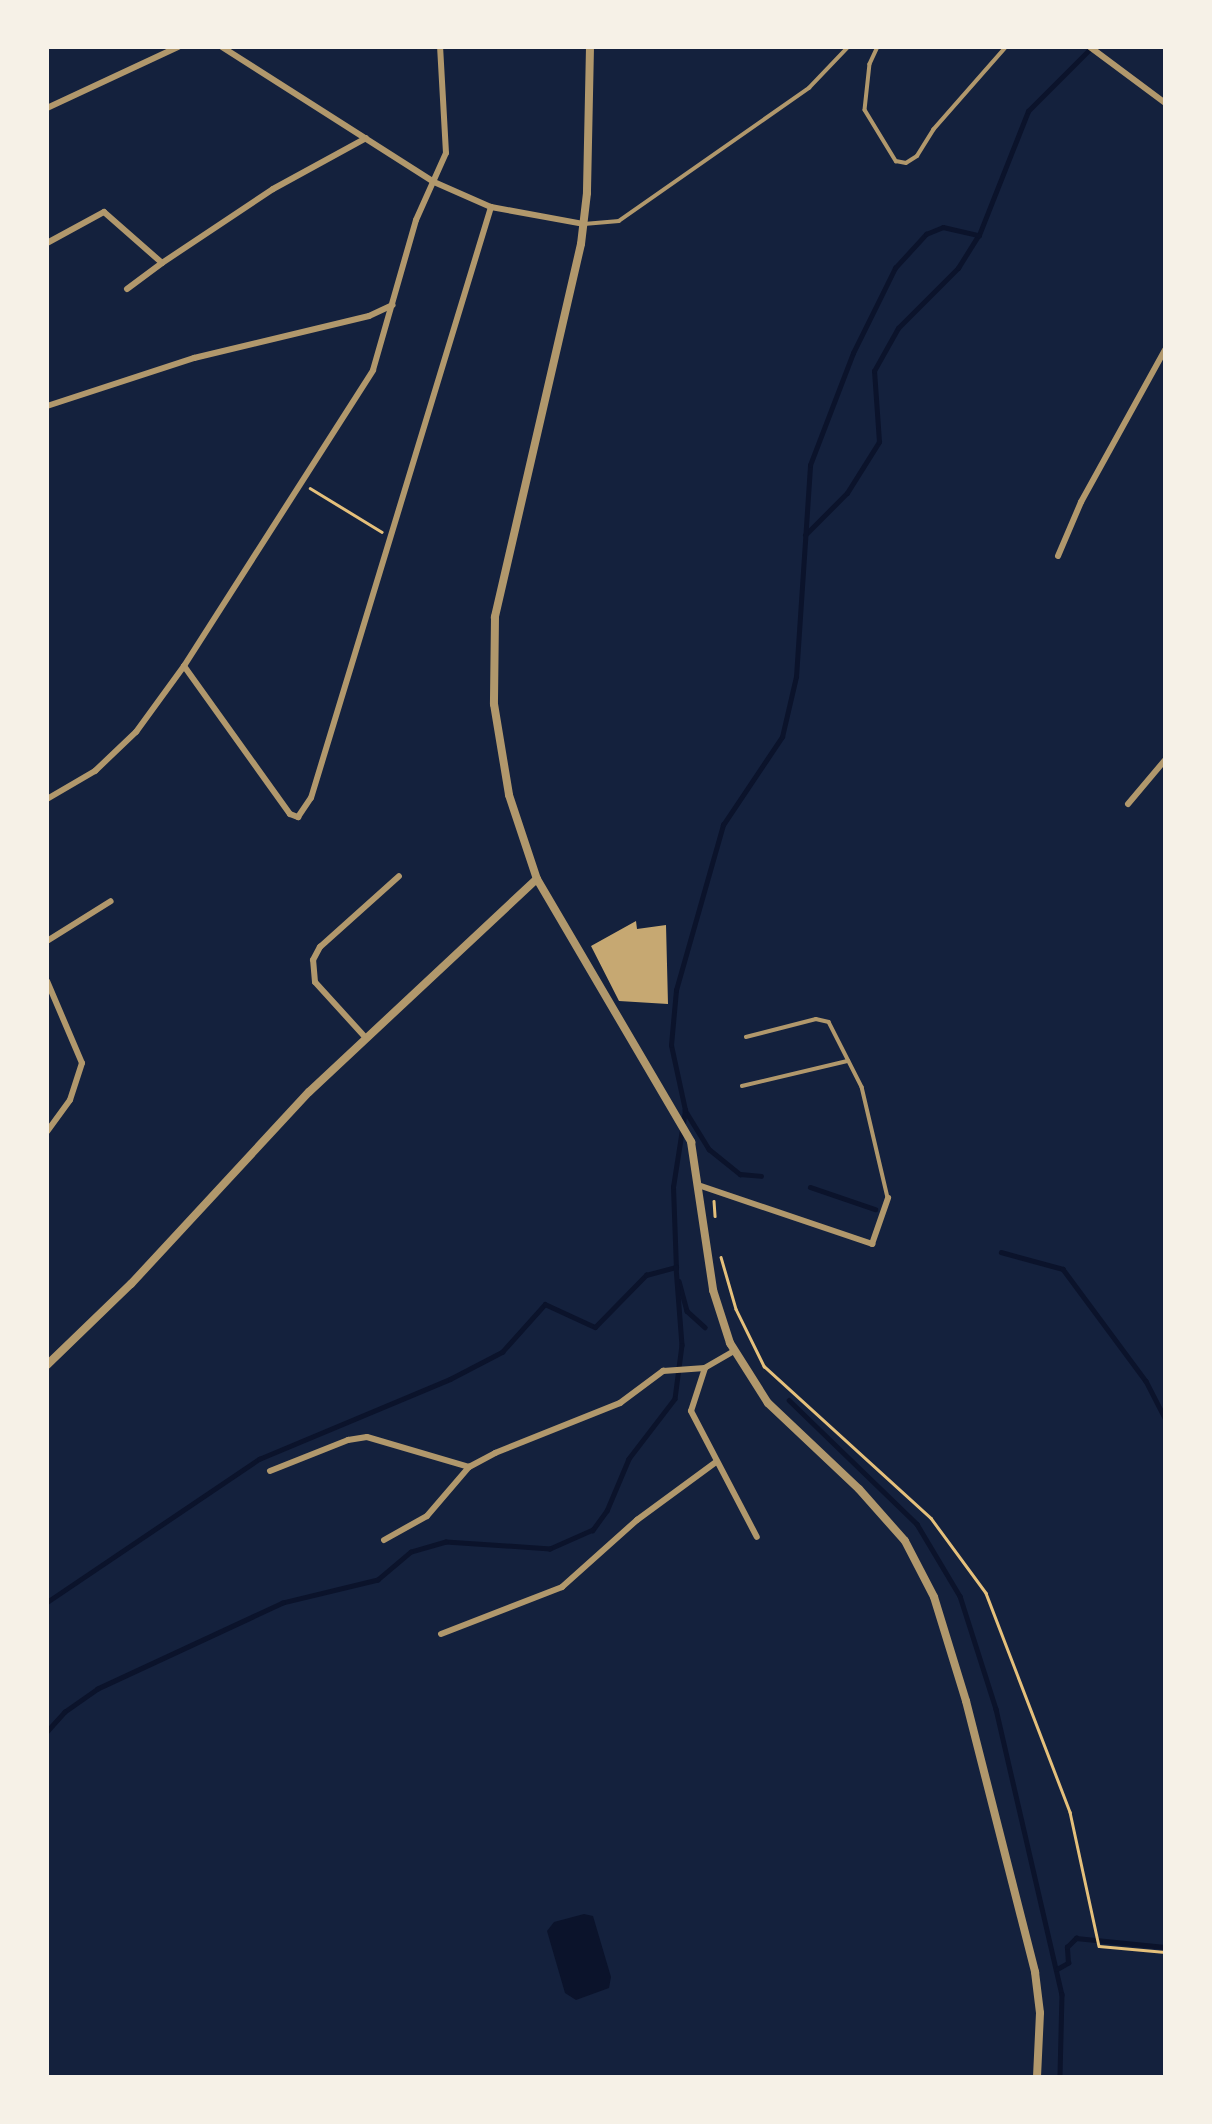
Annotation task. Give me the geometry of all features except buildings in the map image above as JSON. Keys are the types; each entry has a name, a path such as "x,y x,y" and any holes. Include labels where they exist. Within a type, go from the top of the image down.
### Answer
{"street":[{"path":"47,108 178,47"},
{"path":"222,47 434,182 491,207 584,224"},
{"path":"47,799 118,752 184,666 299,481 373,370 420,208 434,182 448,141 440,47"},
{"path":"590,47 584,224 503,578 493,644 502,760 537,878 678,1118 694,1151 701,1186 713,1290 734,1351 768,1404 835,1464 905,1541 934,1597 966,1701 1035,1972 1041,2013 1037,2077"},
{"path":"1090,47 1165,103"},
{"path":"127,289 273,189 366,138"},
{"path":"184,666 290,814 298,817 311,798 491,207"},
{"path":"47,243 104,212 162,263"},
{"path":"47,406 194,358 369,316 393,305"},
{"path":"1058,556 1080,502 1164,349"},
{"path":"1128,804 1164,761"},
{"path":"365,1037 315,982 313,960 320,947 399,876"},
{"path":"47,1365 131,1284 270,1132 365,1037 537,878"},
{"path":"47,942 111,901"},
{"path":"47,981 82,1063 70,1100 47,1132"},
{"path":"701,1186 872,1244 888,1198"},
{"path":"384,1540 427,1516 469,1467 620,1403 663,1371 693,1366 705,1368 734,1351"},
{"path":"705,1368 691,1411 757,1537"},
{"path":"270,1471 348,1440 367,1437 469,1467"},
{"path":"441,1634 562,1587 637,1520 716,1462"}],"lane":[{"path":"584,224 620,221 800,95 848,47"},
{"path":"878,47 870,64 865,110 896,161 905,163 917,156 933,130 1006,47"},
{"path":"746,1037 824,1019 862,1087 888,1198"},
{"path":"742,1086 848,1061"}],"path":[{"path":"299,481 372,526"},
{"path":"713,1191 715,1218"},
{"path":"720,1253 736,1310 764,1366 931,1518 986,1593 1070,1812 1099,1943 1165,1952"}],"water":[{"path":"584,1914 593,1916 611,1977 609,1988 576,2000 565,1993 547,1931 554,1922"}],"waterway":[{"path":"805,535 847,493 879,442 874,371 898,328 958,268 979,235 1028,111 1092,47"},
{"path":"676,1269 673,1187 685,1110 671,1045 676,990 723,825 782,737 796,677 810,465 853,353 895,268 926,234 943,227 979,235"},
{"path":"685,1110 709,1149 740,1174 761,1176"},
{"path":"810,1187 875,1209"},
{"path":"1001,1252 1063,1269 1146,1381 1165,1418"},
{"path":"47,1602 259,1459 450,1379 502,1352 545,1304 595,1327 646,1275 676,1267 682,1345 675,1399 629,1459 607,1511 593,1530 550,1549 446,1542 411,1552 378,1580 283,1603 98,1689 65,1712 47,1732"},
{"path":"679,1281 687,1311 705,1327"},
{"path":"789,1400 917,1524 960,1596 996,1709 1062,1994 1060,2077"},
{"path":"1057,1969 1068,1963 1067,1947 1076,1938 1165,1947"}]}
